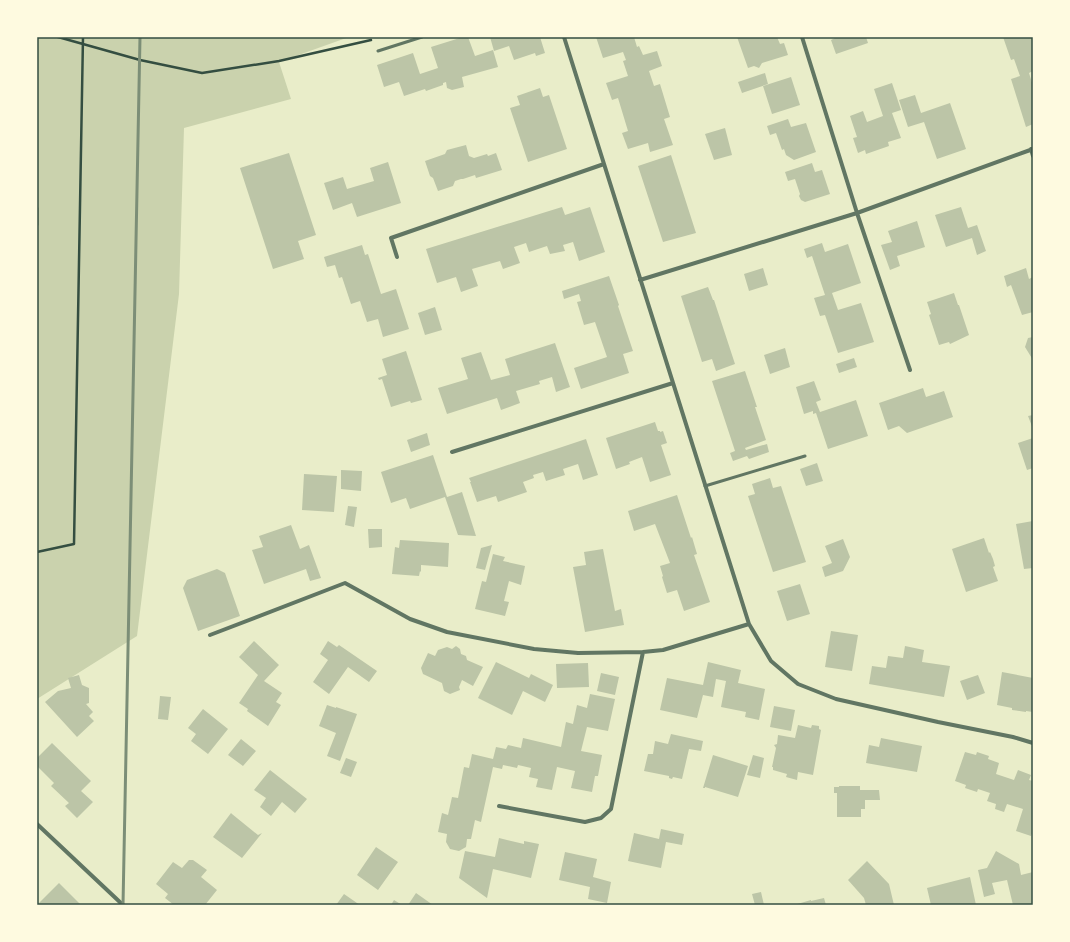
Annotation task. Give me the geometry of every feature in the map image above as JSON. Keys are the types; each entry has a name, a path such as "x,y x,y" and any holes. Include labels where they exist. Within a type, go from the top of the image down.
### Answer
{"street":[{"path":"564,37 748,624 770,662 798,684 836,699 1013,737 1033,743"},
{"path":"802,37 857,213 910,370"},
{"path":"640,280 857,213 1032,149 1033,156"},
{"path":"397,257 390,238 604,164"},
{"path":"452,452 673,383"},
{"path":"210,635 345,583 410,618 447,632 534,649 578,653 643,652 663,650 748,624"},
{"path":"499,806 585,822 601,818 611,809 643,652"},
{"path":"37,824 123,905"}],"lane":[{"path":"378,51 422,37"},
{"path":"705,486 804,456"}],"path":[{"path":"58,37 140,60 202,73 279,61 373,39"},
{"path":"37,552 74,544 83,37"},
{"path":"37,208 37,225"}],"green space":[{"path":"37,37 349,37 279,62 291,99 184,128 179,294 137,636 37,699"}],"building":[{"path":"463,37 468,37 475,56 493,50 498,67 462,77 464,87 452,90 447,88 446,82 443,83 443,85 426,91 425,89 404,96 399,82 384,87 377,65 413,53 420,74 438,68 431,47"},
{"path":"490,37 540,37 545,53 536,56 535,53 514,60 509,46 494,51"},
{"path":"596,37 634,37 637,47 639,46 643,55 657,51 662,66 649,71 654,86 660,84 670,117 664,119 673,145 650,152 648,143 628,149 622,133 628,131 618,98 612,100 606,83 628,76 623,61 626,60 623,52 603,58"},
{"path":"737,37 777,37 780,44 784,43 788,55 762,63 759,68 754,66 748,68"},
{"path":"837,37 866,37 868,43 836,54 831,40"},
{"path":"1003,37 1033,37 1033,71 1029,73 1033,86 1033,124 1026,127 1011,79 1020,76 1014,59 1011,60"},
{"path":"765,73 768,84 742,93 738,82"},
{"path":"791,77 800,105 772,114 763,86"},
{"path":"892,83 901,110 892,113 901,138 888,142 889,146 866,154 865,150 858,153 853,138 857,137 850,116 863,111 867,122 883,116 874,89"},
{"path":"540,88 543,97 549,95 567,149 528,162 510,108 520,105 517,96"},
{"path":"915,95 921,113 950,103 966,149 937,159 924,122 908,127 899,100"},
{"path":"788,119 791,127 806,123 816,152 794,160 786,155 784,149 782,150 776,133 770,135 767,126"},
{"path":"725,128 732,155 714,160 705,134"},
{"path":"466,145 469,156 474,158 496,153 502,170 476,178 475,175 461,179 455,181 453,186 438,191 433,178 430,176 425,161 445,154 447,150"},
{"path":"289,153 316,235 298,241 304,259 273,269 240,168"},
{"path":"671,155 696,233 663,242 638,166"},
{"path":"388,162 401,203 357,217 352,203 333,210 324,183 343,177 347,189 374,181 370,168"},
{"path":"812,163 815,172 822,170 830,194 805,202 801,200 799,196 800,194 795,179 788,181 785,172"},
{"path":"562,207 565,215 590,207 605,252 579,261 573,242 563,245 565,251 550,254 547,246 529,252 526,243 514,247 520,263 503,269 500,261 472,269 478,286 461,292 456,277 437,283 426,249"},
{"path":"961,207 968,228 977,225 986,251 977,255 972,238 946,247 935,215"},
{"path":"917,221 925,247 897,256 900,266 890,270 881,245 892,242 888,231"},
{"path":"822,243 825,252 848,244 861,283 832,293 838,310 861,303 874,342 838,353 825,315 820,316 814,298 825,295 812,256 807,258 804,249"},
{"path":"362,245 365,255 368,254 381,294 396,289 409,329 383,337 378,319 367,322 360,301 351,304 342,277 339,278 335,265 327,267 324,257"},
{"path":"763,268 768,285 749,291 744,274"},
{"path":"1026,268 1029,279 1033,277 1033,312 1022,315 1011,285 1007,287 1004,276"},
{"path":"609,276 633,351 623,354 629,373 581,389 574,368 607,357 595,322 584,325 577,302 581,301 579,294 564,299 562,291"},
{"path":"708,287 714,300 735,364 716,371 712,359 702,362 681,296"},
{"path":"954,293 969,335 950,344 949,342 939,345 929,315 931,314 927,302"},
{"path":"435,307 442,330 425,335 418,313"},
{"path":"1033,337 1033,360 1025,347 1028,338"},
{"path":"555,343 570,387 556,392 552,377 539,381 540,384 516,391 520,403 501,410 497,398 447,414 438,388 468,379 461,358 481,352 491,380 510,375 505,359"},
{"path":"785,348 790,367 770,374 764,355"},
{"path":"406,351 422,400 411,403 410,401 391,407 382,379 379,380 378,378 387,375 382,359"},
{"path":"854,358 857,367 839,373 836,364"},
{"path":"745,371 766,440 745,448 746,450 767,444 769,452 749,459 747,456 733,461 730,453 735,451 712,381"},
{"path":"814,381 821,400 816,402 820,412 856,400 868,436 828,449 816,413 813,414 813,411 804,414 796,387"},
{"path":"923,388 926,397 944,391 953,417 907,433 899,426 888,430 879,403"},
{"path":"1033,415 1033,429 1028,416"},
{"path":"655,422 658,431 663,431 667,443 661,445 671,475 650,482 642,457 629,462 630,464 616,469 606,438"},
{"path":"427,433 430,445 411,452 407,440"},
{"path":"1033,438 1033,468 1027,470 1018,443"},
{"path":"586,439 598,475 583,480 578,464 563,469 565,475 546,481 543,472 533,475 534,478 523,482 527,492 498,502 496,496 477,502 469,478"},
{"path":"433,455 447,497 462,492 476,536 458,535 445,497 410,509 406,498 391,503 381,472"},
{"path":"817,463 823,481 806,486 800,469"},
{"path":"341,470 362,471 361,491 341,489"},
{"path":"304,474 337,476 334,512 302,510"},
{"path":"770,478 773,488 781,486 806,562 773,572 748,496 755,494 752,484"},
{"path":"677,495 691,538 692,537 697,554 694,555 710,602 684,611 677,590 667,593 660,566 670,563 655,524 634,531 628,511"},
{"path":"348,506 357,507 354,527 345,525"},
{"path":"1033,521 1033,568 1024,569 1016,524"},
{"path":"291,525 300,549 309,545 321,578 310,581 306,569 264,584 252,550 263,547 259,536"},
{"path":"368,529 382,529 382,547 369,548"},
{"path":"984,538 989,553 990,552 993,559 995,566 993,567 998,581 966,592 952,549"},
{"path":"843,539 850,557 843,571 825,577 822,567 832,563 825,546"},
{"path":"400,540 449,543 448,567 421,565 421,572 420,571 419,576 392,574 395,547 399,548"},
{"path":"492,545 485,570 476,568 481,548"},
{"path":"603,549 615,611 621,609 624,625 585,632 573,567 586,565 584,552"},
{"path":"493,554 505,557 503,561 525,566 521,585 509,581 504,601 509,602 505,616 475,609 482,581 486,582"},
{"path":"217,569 225,573 240,616 198,631 183,588 187,580"},
{"path":"800,584 810,614 787,621 777,591"},
{"path":"831,631 858,635 852,671 825,667"},
{"path":"254,641 279,665 264,681 282,693 276,702 281,705 268,726 247,711 248,709 239,703 258,675 239,657"},
{"path":"328,641 337,647 339,645 377,671 369,682 348,667 329,694 313,682 328,660 320,654"},
{"path":"456,646 460,649 461,654 466,656 467,660 483,667 473,686 462,680 459,687 460,690 450,694 444,691 442,683 423,674 421,668 428,653 435,656 438,650 447,647 452,649"},
{"path":"905,646 924,650 922,662 950,666 944,697 869,684 872,666 886,668 888,656 903,658"},
{"path":"496,662 529,678 531,674 553,685 545,702 523,691 512,715 478,698"},
{"path":"708,662 741,670 738,683 765,689 759,720 745,717 746,712 721,707 726,681 716,679 713,697 703,695 697,718 660,710 667,678 703,685"},
{"path":"588,663 589,687 557,688 556,664"},
{"path":"1002,672 1033,678 1033,712 1012,710 1012,708 997,705"},
{"path":"601,673 619,677 615,695 597,691"},
{"path":"79,675 82,685 89,688 89,703 86,704 93,712 89,716 94,721 77,737 45,702 58,691 71,688 68,678"},
{"path":"978,675 985,693 967,700 960,681"},
{"path":"590,694 615,699 608,731 587,727 581,751 602,755 598,776 595,776 592,792 571,788 575,771 557,767 552,790 536,787 538,779 529,777 531,768 518,765 517,768 503,765 502,769 493,767 481,822 475,820 471,839 467,839 466,847 459,851 450,849 446,842 447,834 438,832 442,813 448,815 452,797 458,798 464,767 469,768 472,754 493,759 496,747 506,749 508,745 521,748 523,738 561,747 566,722 573,724 577,705 587,708"},
{"path":"160,696 171,697 168,720 158,719"},
{"path":"327,705 357,714 340,761 327,756 336,733 319,726"},
{"path":"774,706 795,710 791,731 770,727"},
{"path":"203,709 228,729 208,754 191,741 196,734 188,728"},
{"path":"798,725 811,728 812,725 819,726 819,729 821,730 813,775 798,772 797,780 786,777 787,774 773,770 772,767 776,748 774,745 777,744 778,735 795,738"},
{"path":"671,734 703,741 701,751 689,749 682,779 673,777 672,779 669,778 669,776 644,771 648,754 653,754 655,741 668,744"},
{"path":"881,738 922,746 917,772 866,763 869,745 879,747"},
{"path":"241,739 256,751 243,766 228,755"},
{"path":"52,743 91,781 81,791 93,802 77,818 65,806 69,803 51,786 54,783 37,766 37,758"},
{"path":"965,752 976,755 977,752 989,756 988,759 999,763 996,774 1014,780 1018,770 1031,775 1029,780 1033,781 1033,831 1031,836 1016,831 1023,809 1007,804 1004,812 995,809 996,804 987,801 990,793 978,789 977,792 965,788 966,785 955,781"},
{"path":"713,755 748,766 738,797 705,787 703,788"},
{"path":"753,755 764,758 760,778 747,775"},
{"path":"346,758 357,762 351,777 340,773"},
{"path":"270,770 307,799 295,813 282,802 271,816 260,807 266,798 254,790"},
{"path":"860,786 860,790 879,790 880,800 865,800 865,809 861,809 861,817 837,817 837,793 834,793 834,787"},
{"path":"231,813 258,835 262,833 242,858 213,837"},
{"path":"661,829 684,834 682,845 666,842 661,868 628,861 634,833 659,839"},
{"path":"499,838 524,844 524,841 539,844 531,878 493,869 487,898 459,878 465,851 495,857"},
{"path":"376,847 398,862 378,890 357,875"},
{"path":"996,851 1019,864 1021,875 1033,872 1033,905 1013,905 1007,880 992,883 995,894 984,897 978,870 987,868"},
{"path":"565,852 597,859 593,877 611,882 607,903 588,899 590,887 559,880"},
{"path":"189,860 193,860 207,870 201,877 217,890 205,905 174,905 165,898 168,894 156,884 173,862 182,868"},
{"path":"867,861 889,884 894,905 866,905 864,898 848,880"},
{"path":"970,877 976,905 931,905 927,888"},
{"path":"59,883 81,905 37,905"},
{"path":"761,892 764,905 755,905 752,894"},
{"path":"416,893 433,905 408,905"},
{"path":"344,894 357,903 360,905 336,905"},
{"path":"824,898 826,905 794,905 811,900"},
{"path":"394,900 402,905 391,905"}],"railway":[{"path":"123,905 140,37"}]}
